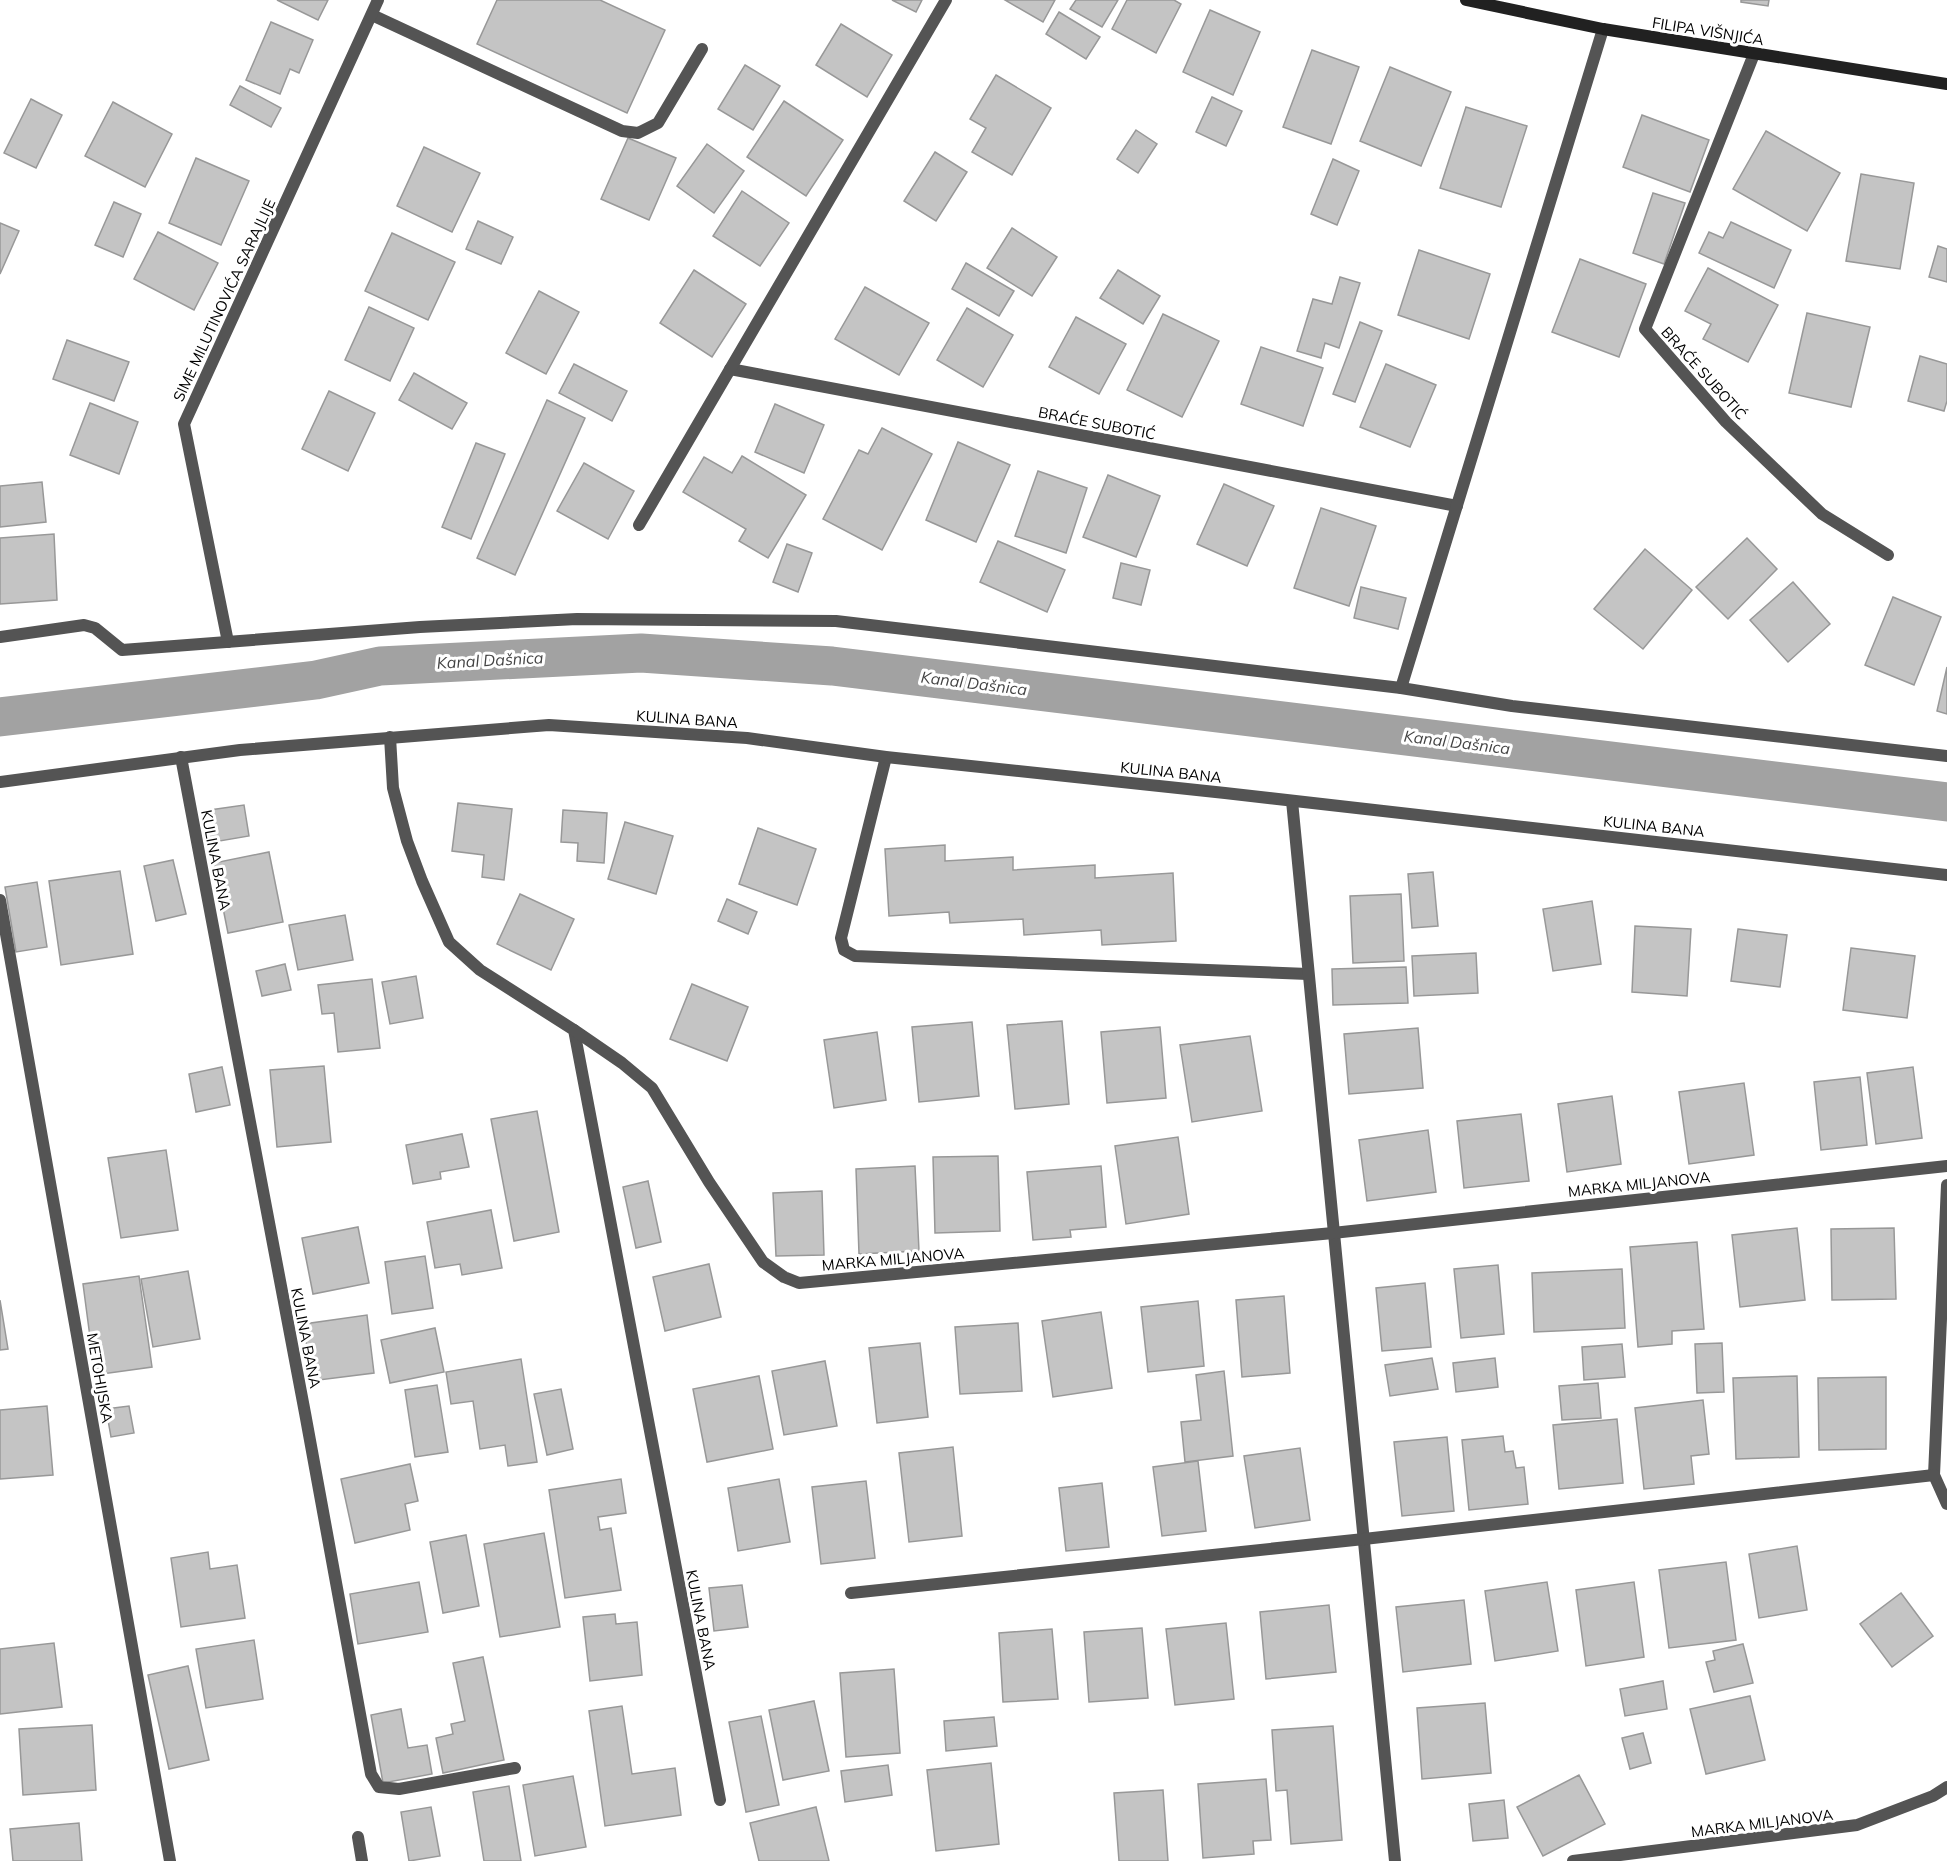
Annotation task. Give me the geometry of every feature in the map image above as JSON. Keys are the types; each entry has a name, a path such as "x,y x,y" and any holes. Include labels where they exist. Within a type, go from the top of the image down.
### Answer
{"main road":[{"name":"FILIPA VIŠNJIĆA","path":"1466,0 1603,29 1947,84"}],"street":[{"name":"SIME MILUTINOVIĆA SARAJLIJE","path":"228,642 184,424 378,0"},
{"path":"639,525 946,0"},
{"path":"372,15 621,131 638,133 658,123 702,49"},
{"path":"1401,688 1603,29"},
{"name":"BRAĆE SUBOTIĆ","path":"1754,54 1644,329 1726,422 1822,514 1888,555"},
{"name":"BRAĆE SUBOTIĆ","path":"730,369 1457,506"},
{"path":"0,637 84,625 95,628 122,650 420,627 577,619 836,621 1401,688 1512,706 1947,756"},
{"name":"KULINA BANA","path":"0,782 181,757 390,737 549,725 747,738 886,757 1947,875"},
{"path":"390,737 393,788 407,840 449,942 480,970 574,1030"},
{"name":"KULINA BANA","path":"181,757 371,1774 379,1787 399,1789 515,1768"},
{"path":"886,757 841,938 844,950 855,956 1308,974"},
{"path":"1292,801 1395,1861"},
{"name":"METOHIJSKA","path":"0,900 170,1861"},
{"name":"KULINA BANA","path":"574,1030 720,1800"},
{"name":"MARKA MILJANOVA","path":"574,1030 622,1063 652,1088 709,1182 763,1262 784,1277 799,1283 1333,1233 1947,1166"},
{"path":"1947,1185 1934,1475 1947,1504"},
{"path":"851,1593 1364,1539 1934,1475"},
{"name":"MARKA MILJANOVA","path":"1573,1861 1857,1825 1933,1796 1947,1787"},
{"path":"358,1838 362,1861"}],"building":[{"path":"277,0 328,0 318,20"},
{"path":"497,0 600,0 665,30 627,113 477,44"},
{"path":"892,0 922,0 916,12"},
{"path":"1005,0 1055,0 1043,22"},
{"path":"1076,0 1118,0 1102,27 1070,9"},
{"path":"1127,0 1174,0 1181,4 1156,53 1112,29"},
{"path":"1741,0 1769,0 1768,6 1741,2"},
{"path":"1210,10 1260,32 1233,95 1183,72"},
{"path":"1059,12 1100,37 1086,59 1046,34"},
{"path":"271,22 313,40 299,73 290,69 280,94 246,80"},
{"path":"841,24 892,55 867,97 816,65"},
{"path":"1312,50 1359,67 1331,144 1283,127"},
{"path":"745,65 780,86 753,130 718,109"},
{"path":"1390,67 1451,92 1421,166 1360,141"},
{"path":"996,75 1051,108 1012,175 972,152 986,128 970,119"},
{"path":"240,86 281,108 271,127 230,105"},
{"path":"1212,97 1242,111 1226,146 1196,132"},
{"path":"31,99 62,115 36,168 4,153"},
{"path":"784,101 843,140 806,196 747,157"},
{"path":"113,102 172,134 145,187 85,156"},
{"path":"1466,107 1527,126 1501,207 1440,188"},
{"path":"1642,115 1709,140 1690,192 1623,167"},
{"path":"1136,130 1157,144 1138,173 1117,159"},
{"path":"1766,131 1840,173 1807,231 1733,189"},
{"path":"628,138 676,158 649,220 601,199"},
{"path":"707,144 744,171 714,213 677,186"},
{"path":"424,147 480,173 452,232 397,206"},
{"path":"935,152 967,172 936,221 904,201"},
{"path":"196,158 249,181 221,245 169,223"},
{"path":"1333,159 1359,171 1337,225 1311,214"},
{"path":"1861,174 1914,183 1900,269 1846,261"},
{"path":"742,191 789,223 760,266 713,236"},
{"path":"1653,193 1685,203 1664,264 1633,253"},
{"path":"114,202 141,214 123,257 95,245"},
{"path":"478,221 513,237 501,264 466,249"},
{"path":"1731,222 1791,250 1774,288 1699,253 1709,232 1723,238"},
{"path":"0,223 19,231 0,274"},
{"path":"1012,228 1057,257 1032,296 987,268"},
{"path":"158,232 218,263 194,310 134,279"},
{"path":"392,233 455,262 428,320 365,291"},
{"path":"1938,246 1947,249 1947,282 1929,277"},
{"path":"1419,250 1490,274 1469,339 1398,315"},
{"path":"1580,259 1646,284 1619,357 1552,332"},
{"path":"966,263 1014,291 999,316 952,289"},
{"path":"1708,268 1778,305 1748,362 1703,339 1711,324 1685,311"},
{"path":"694,270 746,304 712,357 660,323"},
{"path":"1118,270 1160,296 1143,324 1100,298"},
{"path":"1340,277 1360,283 1339,348 1325,343 1321,358 1297,351 1313,299 1332,304"},
{"path":"865,287 929,323 899,375 835,339"},
{"path":"539,291 579,312 546,374 506,353"},
{"path":"369,307 414,328 390,381 345,360"},
{"path":"967,308 1013,335 983,387 937,360"},
{"path":"1807,313 1870,327 1851,407 1789,393"},
{"path":"1163,314 1219,341 1182,417 1127,390"},
{"path":"1076,317 1126,344 1099,394 1049,367"},
{"path":"1360,322 1382,331 1355,402 1333,394"},
{"path":"67,340 129,362 114,401 53,379"},
{"path":"1261,347 1323,368 1303,426 1241,404"},
{"path":"1920,356 1947,364 1947,401 1944,411 1908,401"},
{"path":"574,364 627,391 612,421 559,393"},
{"path":"1386,364 1436,385 1410,447 1360,427"},
{"path":"414,373 467,403 452,429 399,400"},
{"path":"329,391 375,413 348,471 302,449"},
{"path":"547,400 585,418 515,575 477,558"},
{"path":"90,403 138,422 119,474 70,455"},
{"path":"775,404 824,425 804,473 755,452"},
{"path":"882,428 932,454 882,550 823,519 859,450 868,454"},
{"path":"958,442 1010,465 976,542 926,520"},
{"path":"476,443 505,454 471,539 442,527"},
{"path":"742,456 806,495 768,558 739,541 746,529 683,492 704,457 732,473"},
{"path":"584,463 634,491 608,539 557,511"},
{"path":"1038,471 1087,488 1066,553 1015,536"},
{"path":"1108,475 1160,496 1136,557 1083,537"},
{"path":"42,482 46,522 0,527 0,486"},
{"path":"1224,484 1274,506 1247,566 1197,544"},
{"path":"1321,508 1376,526 1349,606 1294,588"},
{"path":"54,534 57,600 0,604 0,538"},
{"path":"1747,538 1777,569 1728,619 1696,587"},
{"path":"998,541 1065,570 1047,612 980,582"},
{"path":"787,544 812,553 798,592 773,582"},
{"path":"1645,549 1692,590 1643,649 1594,609"},
{"path":"1121,563 1150,570 1141,605 1113,598"},
{"path":"1793,582 1830,624 1788,662 1750,620"},
{"path":"1361,587 1406,598 1398,629 1354,618"},
{"path":"1893,597 1941,617 1914,685 1865,665"},
{"path":"1947,667 1947,714 1937,711"},
{"path":"458,803 512,809 504,880 482,877 484,855 452,851"},
{"path":"244,805 249,836 208,843 203,811"},
{"path":"563,810 607,813 604,863 577,861 578,843 561,842"},
{"path":"625,822 673,836 656,894 608,879"},
{"path":"758,828 816,849 797,905 739,884"},
{"path":"945,845 945,861 1013,857 1013,870 1095,865 1095,878 1173,873 1176,941 1102,945 1101,930 1024,935 1023,919 950,923 949,912 889,916 885,849"},
{"path":"269,852 283,922 228,933 214,863"},
{"path":"173,860 186,914 156,921 144,866"},
{"path":"120,871 133,954 61,965 49,881"},
{"path":"1433,872 1438,926 1412,928 1408,874"},
{"path":"37,882 47,947 16,952 5,887"},
{"path":"520,894 574,919 551,970 497,944"},
{"path":"1401,894 1404,961 1353,963 1350,896"},
{"path":"727,899 757,912 748,934 718,921"},
{"path":"1592,901 1601,964 1553,971 1543,909"},
{"path":"345,915 353,960 298,970 289,925"},
{"path":"1635,926 1691,929 1687,996 1632,992"},
{"path":"1738,929 1787,935 1780,987 1731,981"},
{"path":"1851,948 1915,956 1907,1018 1843,1010"},
{"path":"1476,953 1478,993 1414,996 1412,956"},
{"path":"285,964 291,990 262,996 256,971"},
{"path":"1406,967 1408,1003 1333,1005 1332,969"},
{"path":"416,976 423,1018 390,1024 382,982"},
{"path":"372,979 380,1048 338,1052 334,1013 322,1014 318,985"},
{"path":"692,984 748,1007 727,1061 670,1039"},
{"path":"1062,1021 1069,1104 1015,1109 1007,1025"},
{"path":"972,1022 979,1096 919,1102 912,1027"},
{"path":"1160,1027 1166,1098 1107,1103 1101,1032"},
{"path":"1418,1028 1423,1088 1349,1094 1344,1034"},
{"path":"877,1032 886,1100 834,1108 824,1040"},
{"path":"1250,1036 1262,1111 1192,1122 1180,1045"},
{"path":"324,1066 331,1142 277,1147 270,1070"},
{"path":"222,1067 230,1105 196,1112 189,1074"},
{"path":"1913,1067 1922,1138 1876,1144 1867,1073"},
{"path":"1860,1077 1867,1145 1821,1150 1814,1082"},
{"path":"1744,1083 1754,1155 1689,1164 1679,1092"},
{"path":"1612,1096 1621,1164 1567,1172 1558,1104"},
{"path":"537,1111 559,1232 514,1241 491,1119"},
{"path":"1521,1114 1529,1181 1464,1188 1457,1121"},
{"path":"1428,1130 1436,1192 1367,1201 1359,1140"},
{"path":"462,1134 469,1167 440,1172 441,1179 413,1184 406,1145"},
{"path":"1178,1137 1189,1214 1126,1224 1115,1146"},
{"path":"166,1150 178,1230 121,1238 108,1158"},
{"path":"998,1156 1000,1231 935,1233 933,1157"},
{"path":"915,1166 919,1251 859,1254 856,1169"},
{"path":"1101,1166 1106,1227 1070,1230 1071,1237 1033,1240 1027,1172"},
{"path":"648,1181 661,1242 636,1248 623,1187"},
{"path":"822,1191 824,1255 776,1256 773,1193"},
{"path":"491,1210 502,1268 462,1275 460,1264 435,1268 427,1222"},
{"path":"358,1227 369,1283 313,1294 302,1238"},
{"path":"1797,1228 1805,1300 1740,1307 1732,1235"},
{"path":"1894,1228 1896,1299 1832,1300 1831,1229"},
{"path":"1697,1242 1704,1329 1672,1331 1672,1344 1638,1347 1630,1247"},
{"path":"425,1256 433,1308 392,1314 385,1262"},
{"path":"709,1264 721,1317 665,1331 653,1277"},
{"path":"1498,1265 1504,1334 1461,1338 1454,1269"},
{"path":"1622,1269 1625,1328 1534,1332 1532,1273"},
{"path":"188,1271 200,1339 153,1347 141,1279"},
{"path":"139,1276 152,1367 95,1375 83,1284"},
{"path":"1425,1283 1431,1347 1382,1351 1376,1288"},
{"path":"1284,1296 1290,1373 1242,1377 1236,1300"},
{"path":"0,1300 8,1349 0,1350"},
{"path":"1198,1301 1204,1366 1148,1372 1141,1307"},
{"path":"1101,1312 1112,1388 1053,1397 1042,1321"},
{"path":"367,1315 374,1373 311,1381 304,1324"},
{"path":"1018,1323 1022,1391 960,1394 955,1327"},
{"path":"435,1328 444,1372 390,1383 381,1340"},
{"path":"920,1343 928,1417 877,1423 869,1348"},
{"path":"1722,1343 1724,1392 1697,1393 1695,1344"},
{"path":"1622,1344 1625,1377 1584,1380 1582,1347"},
{"path":"1432,1358 1438,1389 1390,1396 1385,1365"},
{"path":"1495,1358 1498,1387 1456,1392 1453,1363"},
{"path":"521,1359 537,1462 508,1466 505,1445 480,1449 473,1401 451,1404 446,1372"},
{"path":"825,1361 837,1426 784,1435 772,1371"},
{"path":"1224,1371 1233,1456 1185,1462 1181,1422 1201,1420 1196,1375"},
{"path":"759,1376 773,1449 707,1462 693,1389"},
{"path":"1797,1376 1799,1457 1736,1459 1733,1378"},
{"path":"1886,1377 1886,1449 1819,1450 1818,1378"},
{"path":"1598,1383 1601,1418 1562,1420 1559,1386"},
{"path":"437,1385 448,1452 415,1457 405,1390"},
{"path":"561,1389 573,1449 547,1455 534,1394"},
{"path":"1703,1400 1709,1454 1691,1456 1694,1484 1644,1489 1635,1408"},
{"path":"47,1406 53,1475 0,1479 0,1410"},
{"path":"129,1406 134,1433 111,1437 106,1409"},
{"path":"1617,1419 1623,1483 1559,1489 1553,1425"},
{"path":"1503,1436 1505,1452 1513,1451 1516,1468 1524,1467 1528,1504 1469,1510 1462,1440"},
{"path":"1447,1437 1454,1511 1402,1516 1394,1442"},
{"path":"953,1447 962,1536 909,1542 899,1453"},
{"path":"1300,1448 1310,1520 1255,1528 1244,1456"},
{"path":"1198,1461 1206,1531 1162,1536 1153,1467"},
{"path":"410,1464 418,1501 405,1504 410,1530 355,1543 341,1479"},
{"path":"621,1479 626,1513 598,1517 600,1530 611,1528 621,1590 565,1598 549,1490"},
{"path":"779,1479 790,1542 738,1551 728,1488"},
{"path":"866,1481 875,1558 821,1564 812,1487"},
{"path":"1102,1483 1109,1547 1066,1551 1059,1488"},
{"path":"544,1533 560,1627 500,1637 484,1544"},
{"path":"466,1535 479,1606 443,1613 430,1542"},
{"path":"1797,1546 1807,1610 1759,1618 1749,1554"},
{"path":"208,1552 210,1569 237,1565 245,1618 181,1627 171,1558"},
{"path":"1726,1562 1736,1640 1669,1648 1659,1570"},
{"path":"419,1582 428,1632 358,1644 350,1594"},
{"path":"1547,1582 1558,1651 1495,1661 1485,1591"},
{"path":"1634,1582 1644,1657 1586,1666 1576,1590"},
{"path":"742,1585 748,1627 714,1631 709,1588"},
{"path":"1901,1593 1933,1636 1892,1667 1860,1624"},
{"path":"1464,1600 1471,1664 1403,1672 1396,1607"},
{"path":"1329,1605 1336,1672 1266,1679 1260,1612"},
{"path":"615,1614 616,1624 637,1622 642,1675 590,1681 583,1617"},
{"path":"1226,1623 1234,1699 1175,1705 1166,1629"},
{"path":"1142,1628 1148,1698 1089,1702 1084,1632"},
{"path":"1052,1629 1058,1699 1003,1702 999,1633"},
{"path":"254,1640 263,1699 206,1708 196,1649"},
{"path":"54,1643 62,1707 0,1714 0,1649"},
{"path":"1743,1644 1753,1683 1714,1692 1706,1662 1715,1660 1713,1651"},
{"path":"483,1657 504,1760 443,1773 436,1738 453,1734 451,1724 465,1721 453,1663"},
{"path":"188,1666 209,1760 169,1769 148,1675"},
{"path":"894,1669 900,1753 846,1757 840,1673"},
{"path":"1663,1681 1667,1709 1625,1716 1620,1689"},
{"path":"1750,1696 1765,1760 1706,1774 1690,1709"},
{"path":"814,1701 829,1771 783,1780 769,1710"},
{"path":"1485,1703 1491,1773 1422,1779 1417,1708"},
{"path":"622,1706 632,1774 675,1768 681,1815 605,1826 589,1711"},
{"path":"401,1709 408,1748 427,1745 432,1774 383,1783 371,1715"},
{"path":"761,1716 779,1805 746,1812 729,1722"},
{"path":"994,1717 997,1746 946,1751 944,1721"},
{"path":"92,1725 96,1790 23,1795 19,1729"},
{"path":"1333,1726 1342,1840 1291,1844 1287,1790 1276,1791 1272,1730"},
{"path":"1643,1733 1651,1763 1630,1769 1622,1738"},
{"path":"991,1763 999,1844 936,1851 927,1770"},
{"path":"888,1765 892,1795 845,1802 841,1771"},
{"path":"1579,1775 1605,1824 1543,1856 1517,1807"},
{"path":"573,1776 586,1847 535,1856 523,1785"},
{"path":"1266,1779 1271,1840 1253,1841 1254,1854 1203,1858 1198,1784"},
{"path":"509,1786 521,1861 484,1861 473,1792"},
{"path":"1163,1790 1168,1861 1119,1861 1114,1793"},
{"path":"1504,1800 1508,1838 1473,1841 1469,1804"},
{"path":"431,1807 440,1856 409,1861 401,1812"},
{"path":"816,1807 829,1861 759,1861 750,1823"},
{"path":"79,1823 82,1861 13,1861 10,1829"}],"waterway":[{"name":"Kanal Dašnica","path":"0,717 316,680 380,666 641,653 832,666 1947,802"}]}
